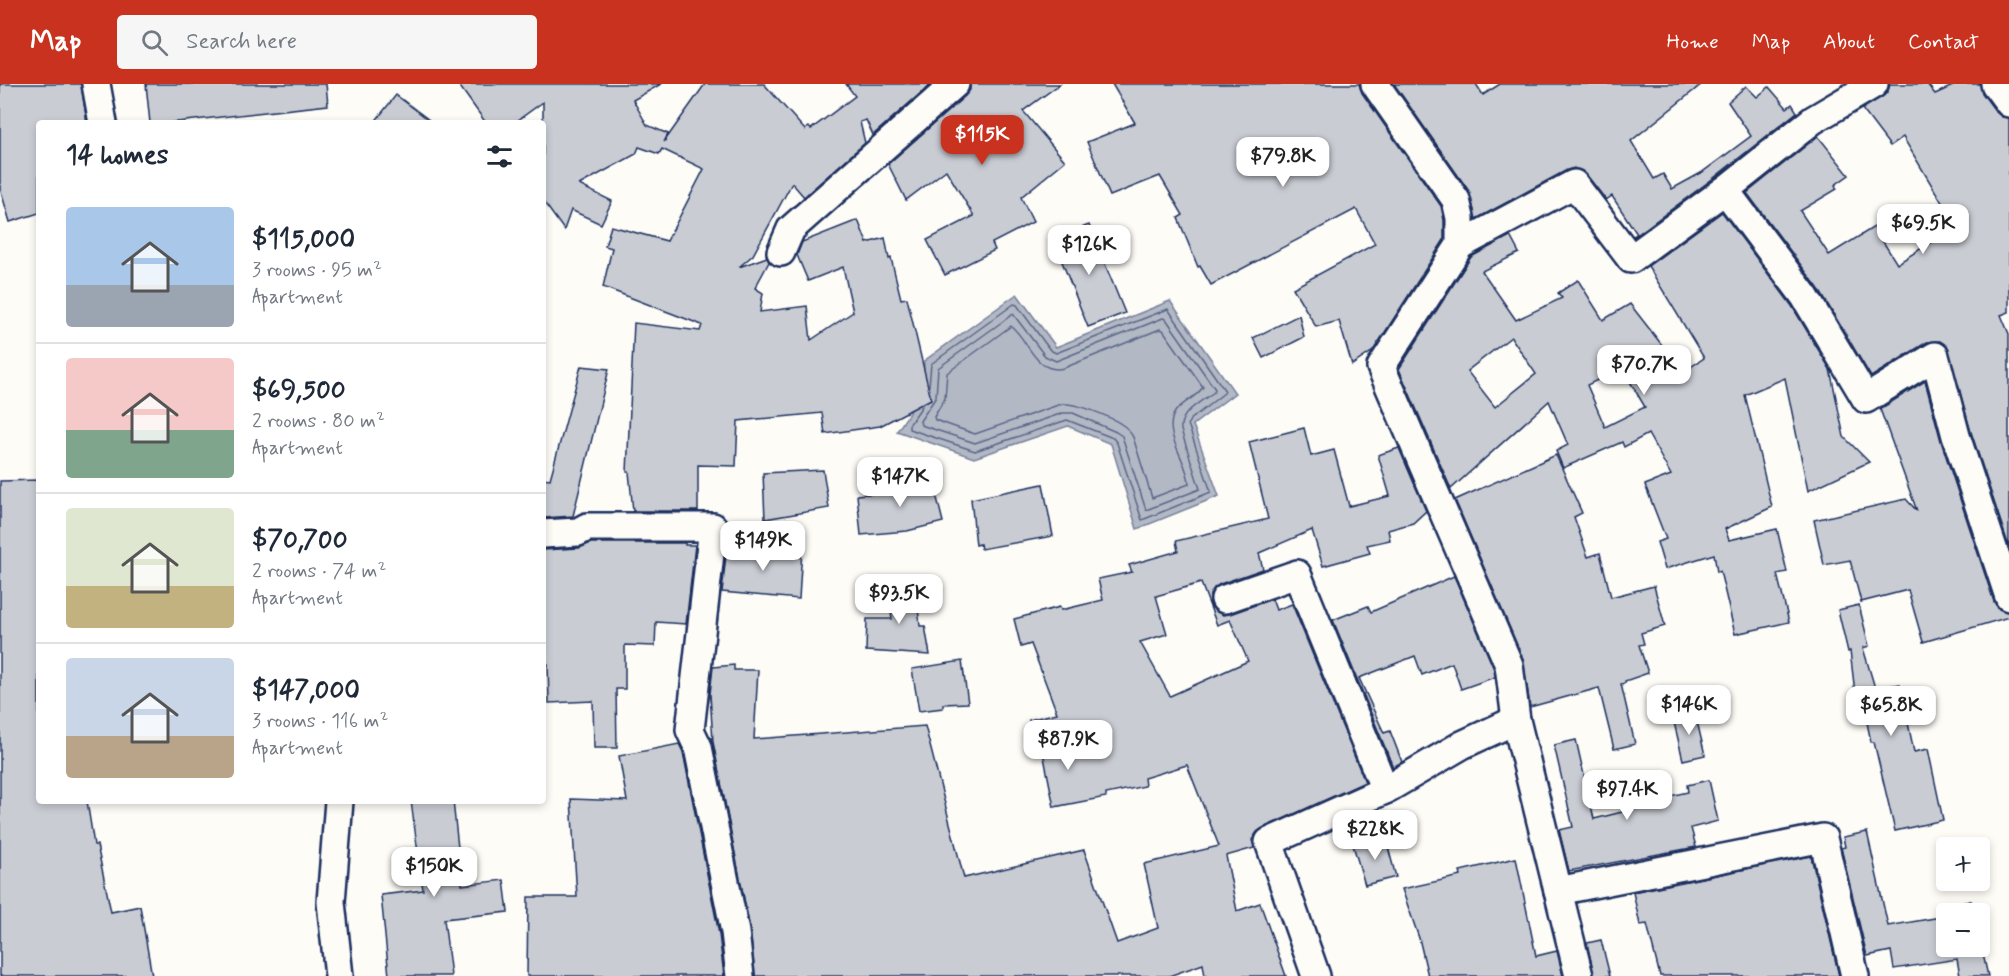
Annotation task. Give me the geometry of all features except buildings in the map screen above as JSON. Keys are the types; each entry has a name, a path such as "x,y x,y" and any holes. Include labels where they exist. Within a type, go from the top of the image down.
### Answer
{"street":[{"path":"96,84 102,120"},
{"path":"781,252 790,229 955,84"},
{"path":"1375,84 1456,200 1460,218 1460,245"},
{"path":"1580,976 1516,720 1509,665 1381,367 1460,245 1574,184 1632,259 1725,190 1813,120 1874,84"},
{"path":"1995,84 2009,103"},
{"path":"1725,190 1805,297 1866,399 1935,356 1956,436 2009,597"},
{"path":"546,534 578,532 586,527 713,527 690,730 698,747 735,932 740,976"},
{"path":"1225,599 1297,574 1385,790"},
{"path":"1316,976 1269,842 1385,790 1462,745 1516,720"},
{"path":"339,804 331,902 339,976"},
{"path":"1558,891 1822,838 1855,976"}],"water":[{"path":"1017,294 1056,347 1170,301 1235,393 1193,425 1219,496 1137,529 1111,444 1068,426 974,458 897,431 923,392 924,361"}]}
